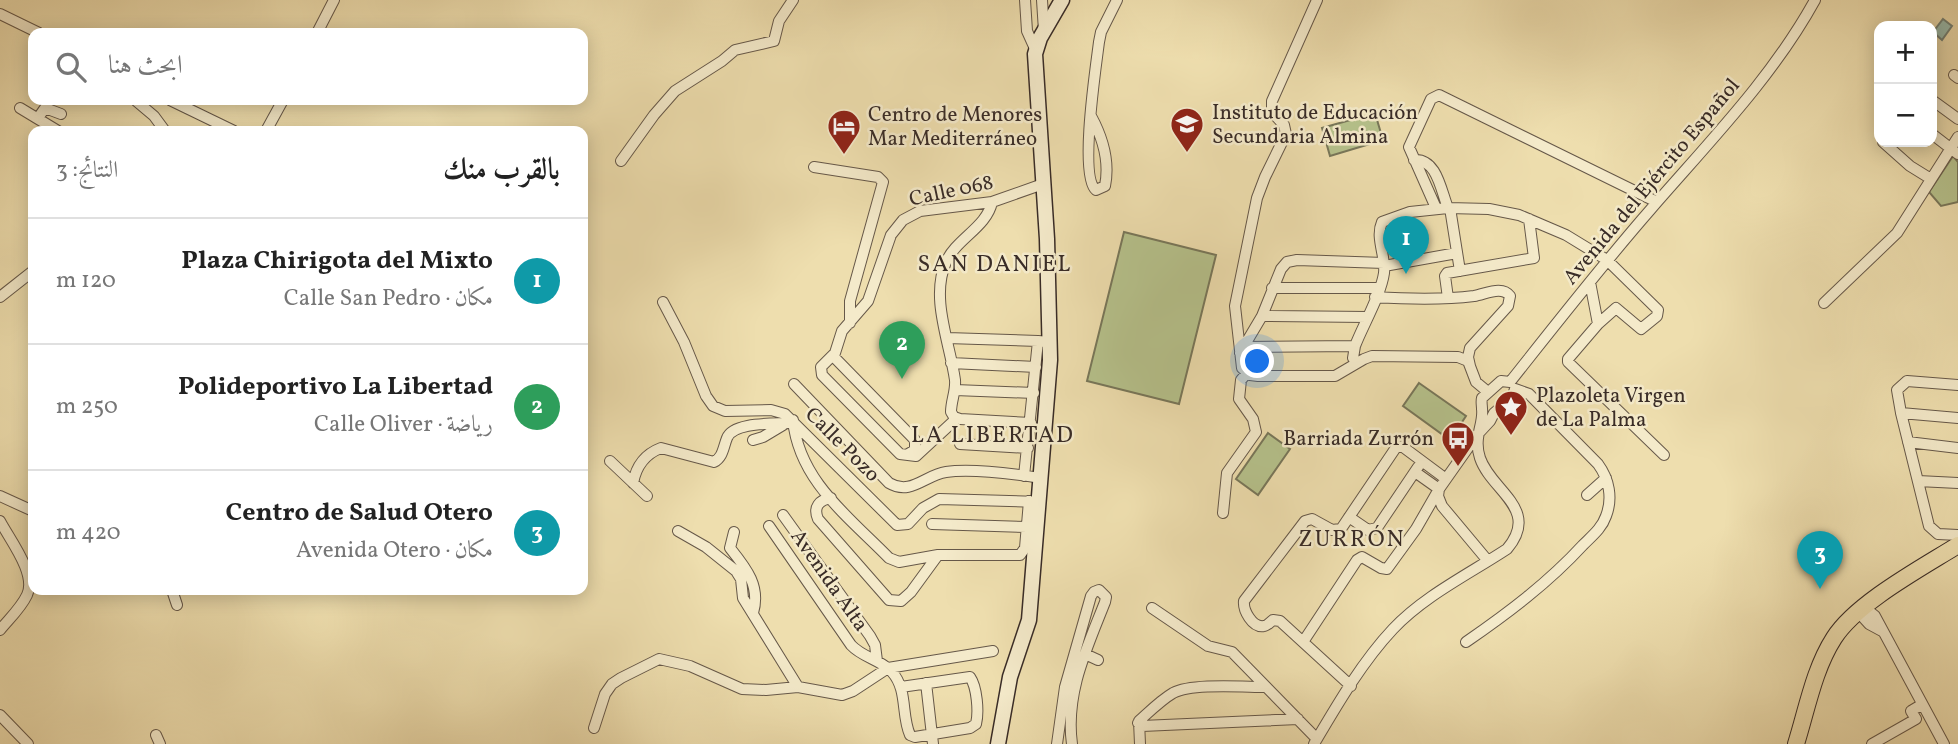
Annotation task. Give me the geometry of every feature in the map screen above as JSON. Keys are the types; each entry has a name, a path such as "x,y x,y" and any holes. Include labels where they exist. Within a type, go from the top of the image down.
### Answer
{"main road":[{"path":"1797,744 1826,653 1835,636 1872,620 1879,596 1958,545"}],"street":[{"path":"320,28 334,0"},
{"path":"621,160 653,115 675,91 722,61 734,50 774,41 779,21 793,0"},
{"path":"791,421 807,468 831,498 889,558 908,562 938,555 1020,555 1024,551 1027,527 1041,478 1044,341 1043,184 1036,52 1027,31 1025,0"},
{"path":"1042,0 1044,32"},
{"path":"1091,116 1098,128 1106,154 1106,181 1101,190 1096,190 1090,182 1088,160 1091,116 1101,32 1117,0"},
{"path":"1317,0 1272,101 1272,112 1284,125 1286,134 1257,198 1235,306 1242,368 1247,373 1258,376 1327,377 1343,373 1372,356 1458,356 1468,361 1476,382 1488,392"},
{"name":"Avenida del Ejército Español","path":"1494,413 1512,398 1513,386 1607,260 1773,67 1800,28 1815,0"},
{"path":"1036,52 1058,4"},
{"path":"0,14 28,28"},
{"path":"1436,208 1414,160 1409,142 1431,99 1439,95 1657,202"},
{"path":"1937,104 1958,119"},
{"path":"141,105 162,126"},
{"path":"180,105 223,126"},
{"path":"269,126 280,105"},
{"path":"20,108 50,126"},
{"path":"38,118 45,108 61,114"},
{"path":"205,118 215,126"},
{"path":"1824,303 1898,233 1931,179 1955,151 1958,137"},
{"path":"1937,138 1955,151"},
{"path":"1889,147 1910,166 1931,179"},
{"path":"1414,160 1425,162 1433,169 1449,208 1460,271"},
{"path":"814,167 878,177 883,182 850,301 850,323"},
{"name":"Calle 068","path":"907,454 895,450 840,394 821,372 821,366 833,356 842,331 868,301 891,235 903,220 926,210 992,202 1043,184"},
{"path":"958,419 950,409 955,390 941,300 945,263 987,215 992,202"},
{"path":"1356,363 1353,358 1355,346 1377,293 1384,264 1380,232 1382,222 1410,212 1436,208 1489,209 1529,219 1566,235 1607,260 1658,310 1659,314 1641,329 1616,308 1598,324 1568,362 1664,455"},
{"path":"1448,298 1445,275 1534,258 1529,219"},
{"path":"1242,350 1262,316 1280,269 1292,261 1384,264 1457,253"},
{"path":"0,297 28,275"},
{"path":"1590,282 1598,324"},
{"path":"1272,288 1448,298 1502,290 1510,296 1508,306 1470,348 1470,366"},
{"name":"Calle Pozo","path":"663,302 684,342 706,397 713,406 724,411 776,410 791,421 897,526 908,524 934,500 1034,502"},
{"path":"1262,316 1367,317"},
{"path":"947,338 1044,341"},
{"path":"1024,475 1036,367 1044,341"},
{"path":"1242,350 1355,346"},
{"path":"833,356 915,440 915,450 907,454"},
{"path":"951,363 1036,367"},
{"path":"1223,513 1227,473 1256,432 1254,419 1239,399 1241,380 1247,373"},
{"path":"1152,608 1208,646 1232,652 1298,719 1315,741 1393,628 1433,596 1507,549 1513,541 1518,521 1516,511 1484,467 1479,456 1477,435 1483,410 1480,402 1501,381 1529,394 1598,464 1606,478 1610,502 1602,525 1564,565 1532,594 1466,642"},
{"path":"1958,386 1907,381 1897,390 1929,526 1938,534 1958,535"},
{"path":"794,384 889,483 897,488 911,487 937,474 957,471 1041,478"},
{"path":"955,390 1034,393"},
{"path":"1303,642 1357,559 1365,558 1384,569 1389,567 1416,529 1439,489 1490,421 1494,413 1483,410"},
{"path":"1901,413 1958,418"},
{"path":"907,454 916,456 958,419 1031,423"},
{"path":"753,440 764,437 791,421"},
{"path":"633,483 640,463 652,451 661,448 714,462 721,457 729,433 736,428 791,421"},
{"path":"1908,442 1958,448"},
{"path":"960,444 1028,449"},
{"path":"1351,686 1277,620 1264,626 1257,624 1243,609 1244,601 1305,521 1312,519 1337,530 1341,529 1395,448 1403,447 1446,479"},
{"path":"610,461 647,496"},
{"path":"1349,517 1368,530 1377,528 1422,461"},
{"path":"1415,472 1439,489"},
{"path":"1587,495 1606,478"},
{"path":"1918,481 1958,483"},
{"path":"1439,489 1439,501 1488,561"},
{"path":"0,496 28,509"},
{"path":"831,498 818,504 815,512 818,519 889,600 901,601 911,592 938,555"},
{"path":"998,744 1010,677 1029,620 1034,502"},
{"path":"0,508 4,503 11,503"},
{"path":"783,515 870,636 875,645 877,661"},
{"path":"0,521 28,578"},
{"path":"932,524 1027,527"},
{"name":"Avenida Alta","path":"769,526 851,645 861,654 888,668 901,687 910,735 933,739"},
{"path":"678,531 706,547 736,570 741,579 743,598 798,687"},
{"path":"734,532 730,548 745,565 754,586 756,599 753,613"},
{"path":"0,630 25,599 28,588"},
{"path":"1057,744 1070,669 1091,596 1100,590 1106,597 1071,701 1072,744"},
{"path":"174,595 177,605"},
{"path":"1872,620 1944,744"},
{"path":"594,728 605,694 612,684 659,659 690,666 742,689 798,687 842,695 853,691 888,668 993,651"},
{"path":"1085,654 1098,660"},
{"path":"901,687 926,683 970,677 974,684 978,716 976,724 933,739 926,683"},
{"path":"1138,723 1178,691 1194,688 1266,687"},
{"path":"1872,744 1916,719 1911,710 1921,705"},
{"path":"0,715 29,744"},
{"path":"1138,723 1142,726 1298,719"},
{"path":"1138,723 1140,744"}],"green space":[{"path":"1375,113 1383,140 1330,156 1322,128"},
{"path":"1953,156 1958,162 1958,202 1941,206 1929,192"},
{"path":"1124,232 1216,255 1179,404 1087,381"},
{"path":"1419,383 1466,416 1450,440 1403,406"},
{"path":"1268,433 1290,449 1258,495 1236,479"}],"shaded area":[{"path":"1943,19 1952,26 1942,40 1937,36 1937,27"}],"place":[{"name":"Instituto de Educación Secundaria Almina","path":"1187,154"},
{"name":"Centro de Menores Mar Mediterráneo","path":"844,156"},
{"name":"Plaza Chirigota del Mixto","path":"1406,274"},
{"name":"Polideportivo La Libertad","path":"902,379"},
{"name":"Plazoleta Virgen de La Palma","path":"1511,437"},
{"name":"Barriada Zurrón","path":"1458,468"},
{"name":"Centro de Salud Otero","path":"1820,589"}],"district":[{"name":"SAN DANIEL","path":"995,263"},
{"name":"LA LIBERTAD","path":"993,434"},
{"name":"ZURRÓN","path":"1352,538"}]}
